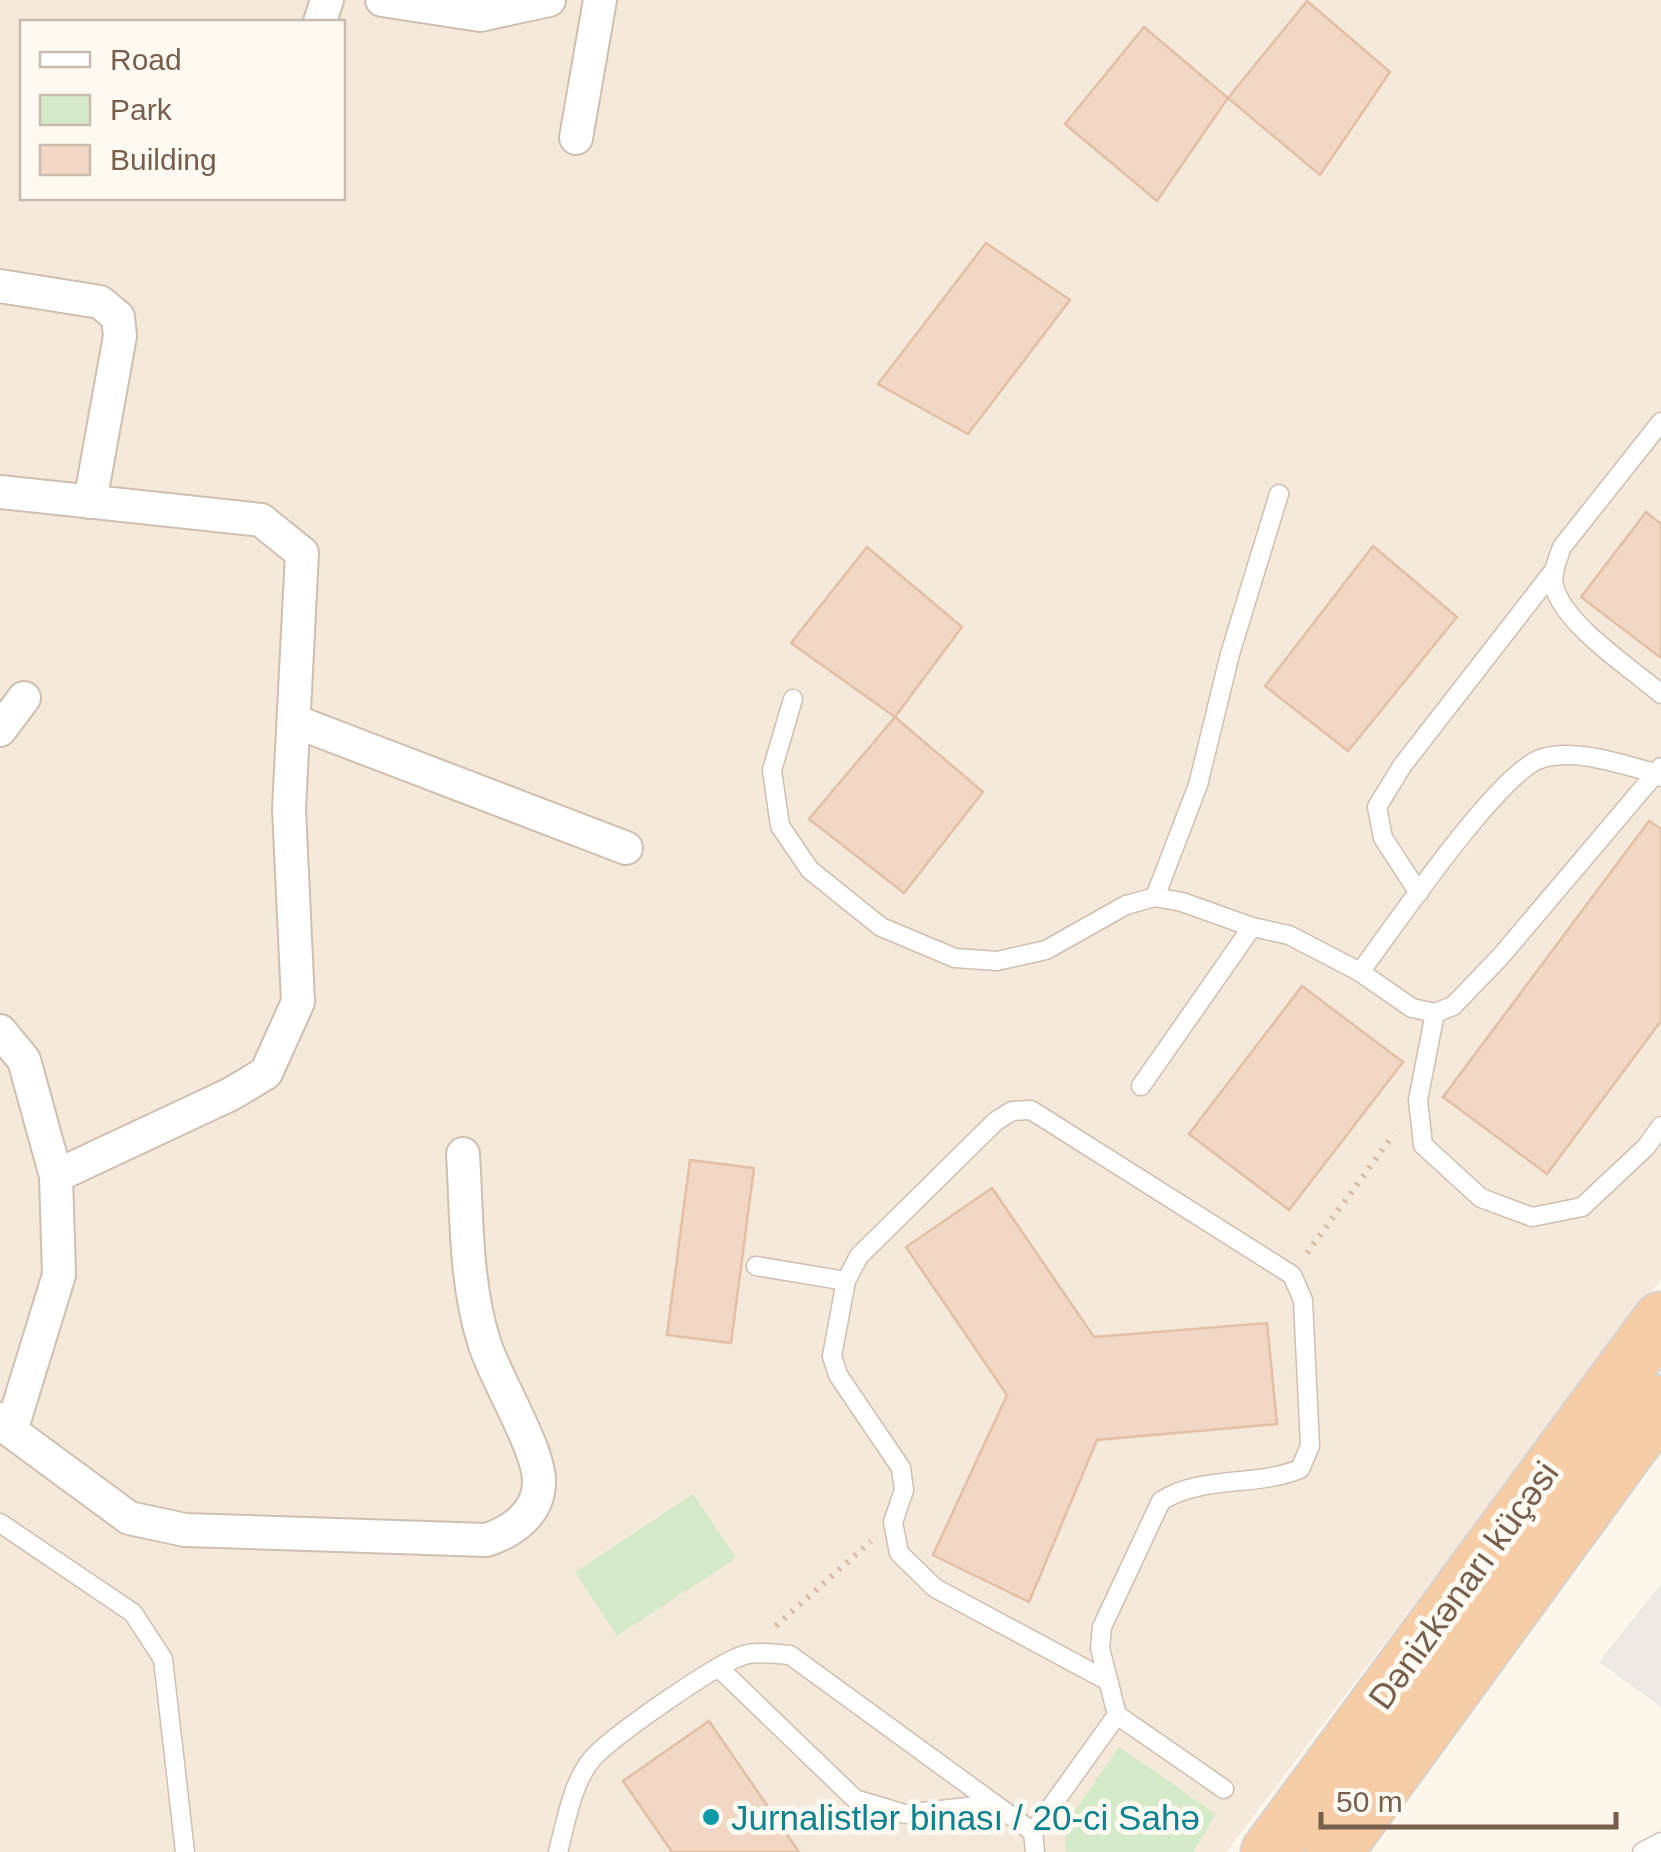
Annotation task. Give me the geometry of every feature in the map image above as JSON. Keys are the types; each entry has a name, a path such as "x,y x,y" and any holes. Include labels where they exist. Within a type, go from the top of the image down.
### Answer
{"highway":[{"name":"Dənizkənarı küçəsi","path":"1268,1852 1661,1320"},
{"name":"Dənizkənarı küçəsi","path":"1334,1852 1661,1403"}],"street":[{"path":"382,0 480,14 548,0"},
{"path":"576,138 600,0"},
{"path":"0,286 100,302 118,317 120,336 90,502"},
{"path":"0,492 261,520 302,554 289,809 298,1002 266,1073 231,1094 56,1176"},
{"path":"0,730 24,698"},
{"path":"294,721 626,848"},
{"path":"0,1031 24,1060 56,1176 59,1275 5,1425 129,1518 185,1530 486,1540 506,1534 524,1518 535,1501 540,1481 534,1458 486,1348 474,1306 462,1154"}],"lane":[{"path":"1419,893 1383,838 1378,806 1402,766 1554,569 1562,547 1661,422"},
{"path":"1156,898 1198,785 1230,654 1279,494"},
{"path":"1554,569 1554,586 1568,613 1661,694"},
{"path":"792,699 772,770 780,826 810,870 881,927 955,958 996,962 1046,950 1126,905 1156,898 1182,902 1252,927 1288,935 1360,972 1412,1008 1435,1013 1453,1006 1501,956 1659,772 1572,754 1539,758 1493,796 1360,972"},
{"path":"1141,1086 1252,927"},
{"path":"1435,1013 1418,1100 1423,1145 1481,1198 1532,1216 1582,1207 1646,1146 1661,1126"},
{"path":"1108,1681 935,1588 899,1553 893,1522 904,1490 901,1468 838,1375 832,1356 846,1280 860,1256 996,1120 1012,1111 1031,1110 1292,1274 1303,1300 1310,1446 1300,1469 1283,1476 1176,1492 1161,1501 1102,1626 1100,1648 1108,1681 1116,1715 1224,1789"},
{"path":"756,1266 846,1280"},
{"path":"0,1523 133,1613 163,1659 185,1852"},
{"path":"558,1852 576,1790 591,1760 616,1738 718,1668 746,1654 790,1654 1034,1832"},
{"path":"718,1668 855,1800 906,1814 994,1804"},
{"path":"1034,1852 1034,1832 1116,1715"},
{"path":"1642,1852 1661,1842"}],"path":[{"path":"1292,1274 1418,1100"},
{"path":"746,1654 893,1522"}],"shaded area":[{"path":"0,0 1661,0 1661,1279 1226,1852 0,1852"},
{"path":"1661,1584 1661,1707 1599,1662"}],"green space":[{"path":"693,1494 736,1558 617,1636 575,1572"},
{"path":"1119,1747 1216,1814 1193,1852 1066,1852 1065,1825"}],"building":[{"path":"1307,1 1390,72 1320,175 1228,98"},
{"path":"1144,27 1228,98 1157,201 1065,124"},
{"path":"986,243 1070,300 968,434 878,384"},
{"path":"1646,512 1661,524 1661,658 1581,597"},
{"path":"1373,546 1457,617 1348,751 1265,686"},
{"path":"867,547 962,627 895,717 791,643"},
{"path":"895,717 983,792 904,893 809,819"},
{"path":"1649,821 1661,829 1661,1021 1547,1174 1443,1097"},
{"path":"1302,986 1403,1062 1289,1210 1189,1134"},
{"path":"690,1160 754,1168 731,1343 667,1335"},
{"path":"992,1188 1094,1337 1267,1323 1277,1424 1097,1440 1029,1602 933,1555 1007,1395 906,1247"},
{"name":"Jurnalistlər binası / 20-ci Sahə","path":"709,1721 799,1852 672,1852 623,1781"}],"place":[{"name":"Jurnalistlər binası / 20-ci Sahə","path":"711,1817"}]}
